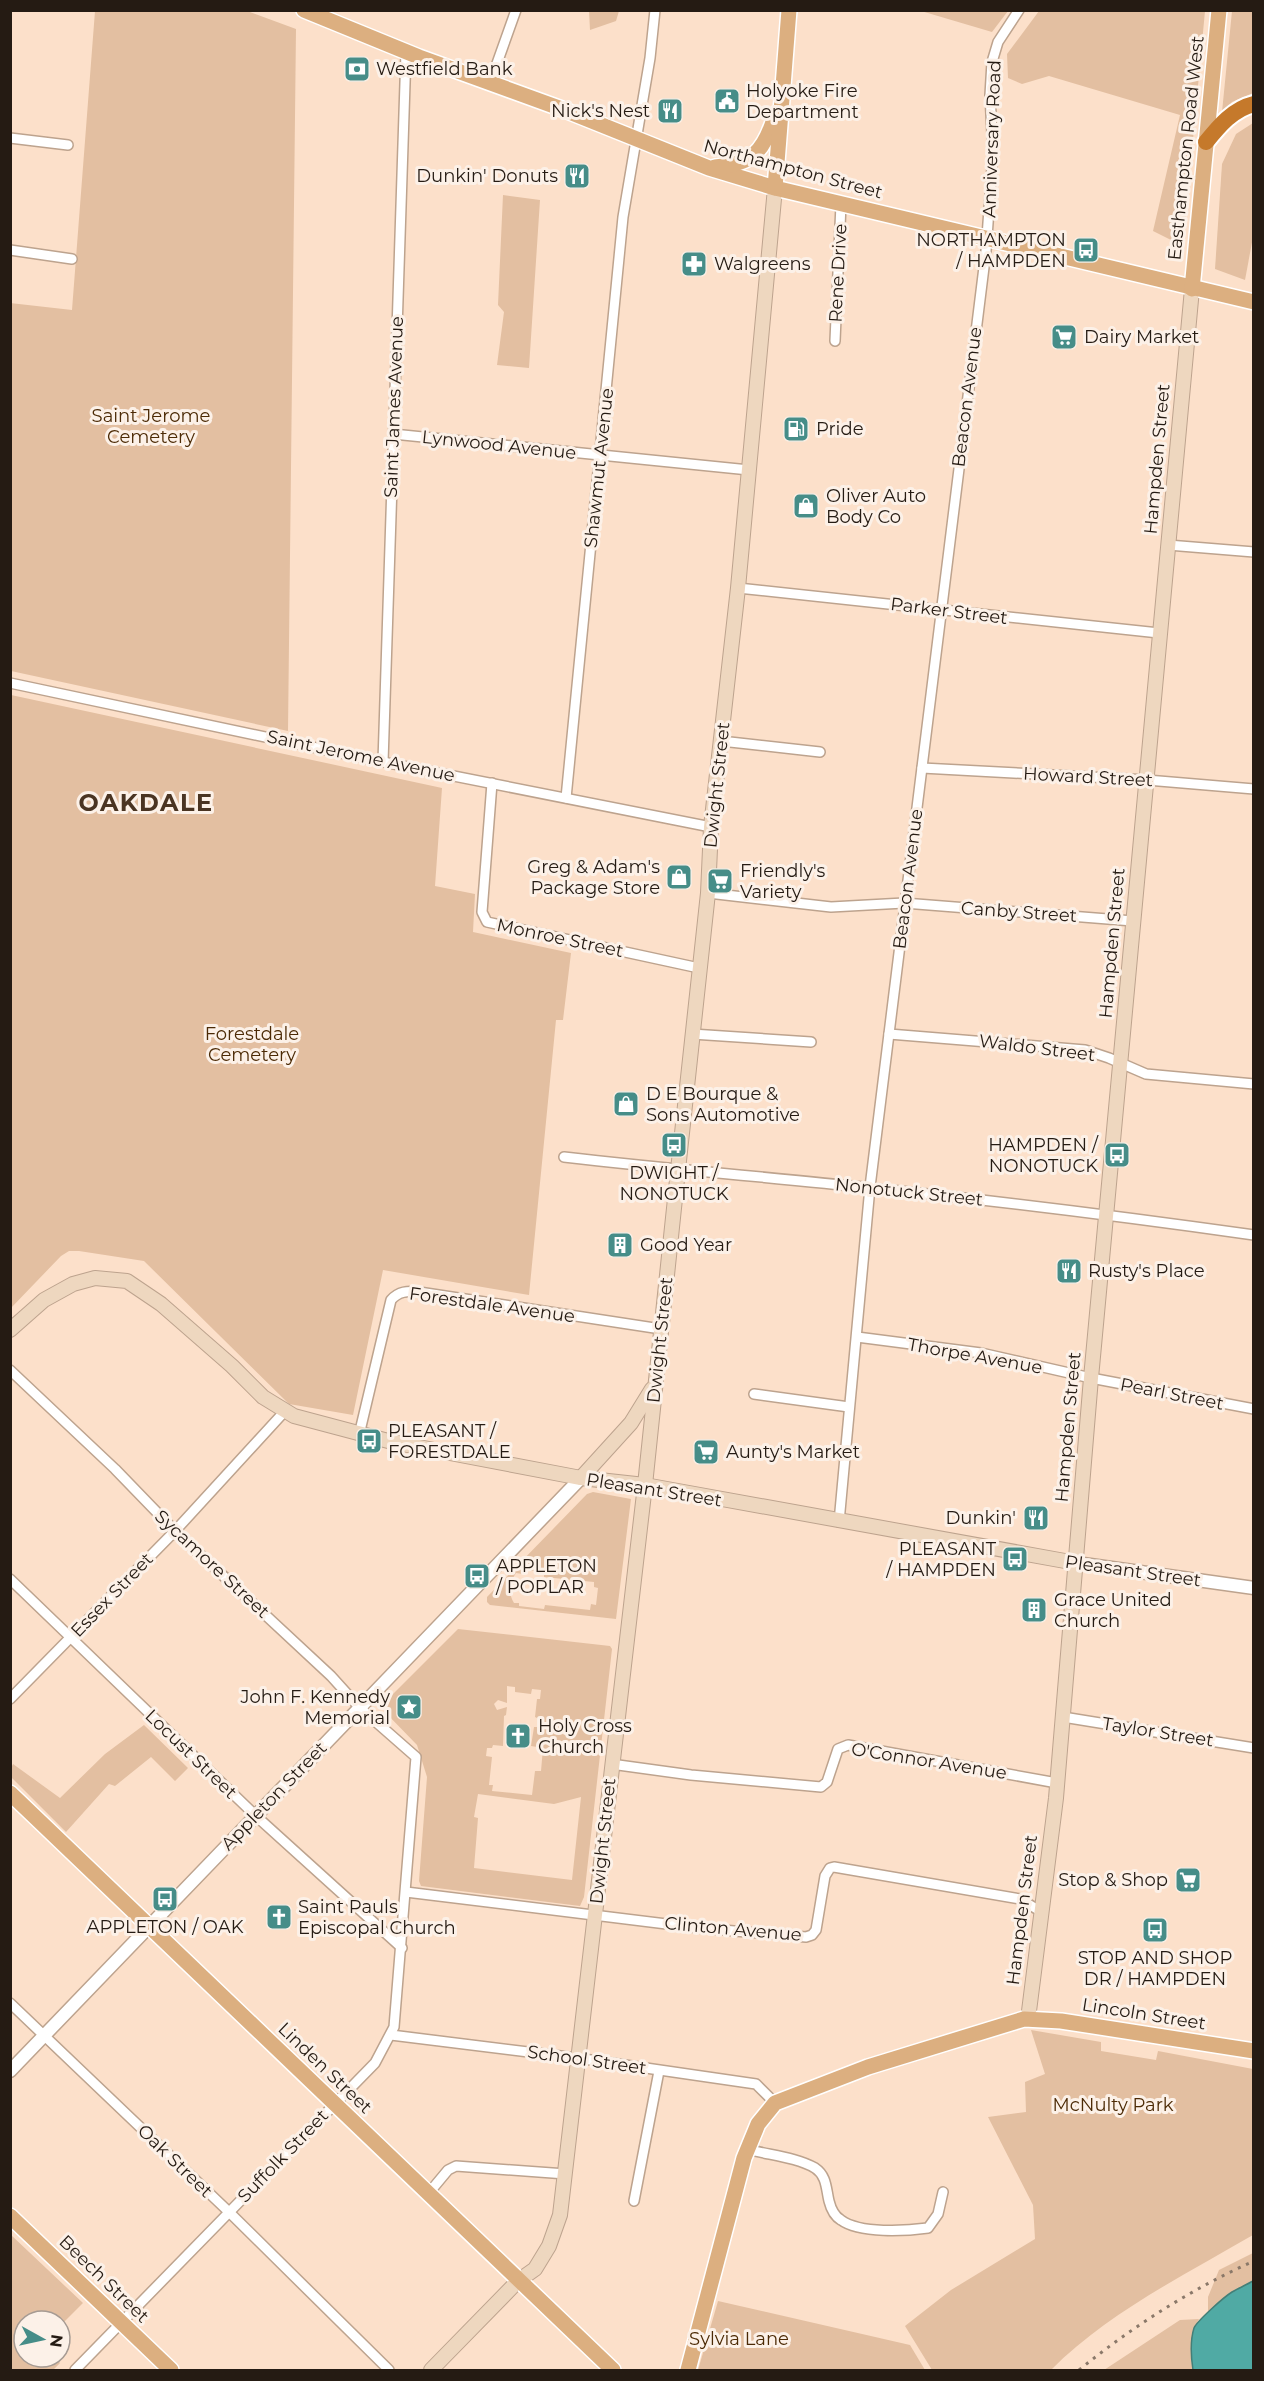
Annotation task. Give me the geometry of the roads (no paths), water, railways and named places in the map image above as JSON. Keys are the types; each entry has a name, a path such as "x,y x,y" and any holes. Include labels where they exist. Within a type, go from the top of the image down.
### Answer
{"highway":[{"path":"1206,142 1220,125 1241,108 1254,104"}],"main road":[{"name":"Northampton Street","path":"304,10 406,52 635,138 708,168 775,188 1254,302"},
{"path":"775,188 789,10"},
{"name":"Easthampton Road West","path":"1192,289 1219,10"},
{"path":"708,168 741,163 764,146 781,96"},
{"name":"Dwight Street","path":"431,2370 518,2281 535,2269 549,2246 560,2215 645,1485 708,893 711,827 738,588 775,188"},
{"name":"Hampden Street","path":"1028,2019 1057,1783 1091,1378 1192,289"},
{"name":"Pleasant Street","path":"10,1330 44,1300 72,1284 95,1278 126,1281 161,1304 232,1366 263,1398 294,1416 359,1435 581,1478 645,1485 838,1522 1076,1563"},
{"name":"Appleton Street","path":"581,1478 631,1423 655,1385"},
{"name":"Linden Street","path":"10,1793 147,1927 335,2103 613,2370"},
{"path":"688,2370 747,2150 758,2124 775,2103 868,2067 1028,2019"},
{"name":"Lincoln Street","path":"1028,2019 1061,2021 1254,2051"},
{"name":"Beech Street","path":"10,2216 171,2370"}],"street":[{"path":"490,83 516,10"},
{"name":"Shawmut Avenue","path":"566,798 623,217 656,10"},
{"name":"Anniversary Road","path":"988,238 993,153 990,95 992,62 998,42 1019,10"},
{"name":"Saint James Avenue","path":"383,762 406,52"},
{"path":"10,138 68,146"},
{"name":"Rene Drive","path":"835,341 841,204"},
{"name":"Beacon Avenue","path":"838,1522 870,1188 988,238"},
{"path":"10,250 72,259"},
{"name":"Lynwood Avenue","path":"393,434 749,470"},
{"path":"1168,545 1254,552"},
{"name":"Parker Street","path":"738,588 1159,633"},
{"name":"Saint Jerome Avenue","path":"10,682 383,762 711,827"},
{"path":"721,741 820,752"},
{"name":"Howard Street","path":"922,768 1147,780 1254,789"},
{"name":"Monroe Street","path":"492,783 482,912 487,922 699,968"},
{"name":"Canby Street","path":"708,893 831,907 904,903 1133,921"},
{"path":"692,1034 811,1042"},
{"name":"Waldo Street","path":"889,1034 1085,1050 1146,1074 1254,1084"},
{"name":"Nonotuck Street","path":"564,1157 870,1188 1254,1234"},
{"name":"Forestdale Avenue","path":"359,1435 391,1300 396,1294 406,1291 419,1292 661,1329"},
{"name":"Thorpe Avenue","path":"857,1337 981,1353 1091,1378"},
{"name":"Sycamore Street","path":"10,1370 115,1469 175,1531 331,1676 359,1707 416,1757"},
{"name":"Pearl Street","path":"1091,1378 1254,1409"},
{"path":"754,1394 849,1407"},
{"name":"Essex Street","path":"10,1699 175,1531 285,1411"},
{"name":"Appleton Street","path":"10,2071 581,1478"},
{"name":"Pleasant Street","path":"1076,1563 1254,1588"},
{"name":"Locust Street","path":"10,1579 256,1816 402,1948"},
{"name":"Taylor Street","path":"1063,1717 1254,1748"},
{"name":"O'Connor Avenue","path":"611,1764 691,1775 821,1787 827,1782 838,1749 848,1745 1057,1783"},
{"name":"Suffolk Street","path":"75,2370 375,2063 391,2035 394,2027 402,1948 416,1757"},
{"name":"Clinton Avenue","path":"406,1892 699,1928 806,1937 812,1935 816,1930 825,1876 830,1868 834,1867 1020,1899 1040,1911"},
{"name":"Oak Street","path":"10,2003 229,2212 389,2370"},
{"name":"School Street","path":"391,2035 577,2058 756,2084 775,2103"},
{"path":"633,2201 659,2071"},
{"path":"747,2150 816,2169 827,2183 829,2200 835,2215 843,2222 860,2228 908,2231 928,2228 938,2214 943,2192"},
{"path":"428,2194 448,2170 456,2166 566,2174"}],"water":[{"path":"1253,2281 1253,2370 1193,2370 1191,2344 1196,2325 1228,2295"}],"railway":[{"path":"1079,2370 1163,2310 1254,2261"}],"place":[{"name":"Westfield Bank","path":"357,69"},
{"name":"Holyoke Fire Department","path":"727,101"},
{"name":"Nick's Nest","path":"670,111"},
{"name":"Dunkin' Donuts","path":"577,176"},
{"name":"NORTHAMPTON / HAMPDEN","path":"1086,250"},
{"name":"Walgreens","path":"694,264"},
{"name":"Dairy Market","path":"1064,337"},
{"name":"Pride","path":"796,429"},
{"name":"Oliver Auto Body Co","path":"806,506"},
{"name":"Greg & Adam's Package Store","path":"679,877"},
{"name":"Friendly's Variety","path":"720,881"},
{"name":"D E Bourque & Sons Automotive","path":"626,1104"},
{"name":"DWIGHT / NONOTUCK","path":"674,1145"},
{"name":"HAMPDEN / NONOTUCK","path":"1117,1155"},
{"name":"Good Year","path":"620,1245"},
{"name":"Rusty's Place","path":"1069,1271"},
{"name":"PLEASANT / FORESTDALE","path":"369,1441"},
{"name":"Aunty's Market","path":"706,1452"},
{"name":"Dunkin'","path":"1036,1518"},
{"name":"PLEASANT / HAMPDEN","path":"1015,1559"},
{"name":"APPLETON / POPLAR","path":"477,1576"},
{"name":"Grace United Church","path":"1034,1610"},
{"name":"John F. Kennedy Memorial","path":"409,1707"},
{"name":"Holy Cross Church","path":"518,1736"},
{"name":"Stop & Shop","path":"1188,1880"},
{"name":"APPLETON / OAK","path":"165,1899"},
{"name":"Saint Pauls Episcopal Church","path":"279,1917"},
{"name":"STOP AND SHOP DR / HAMPDEN","path":"1155,1930"}],"district":[{"name":"OAKDALE","path":"146,802"}],"park label":[{"name":"Saint Jerome Cemetery","path":"151,426"},
{"name":"Forestdale Cemetery","path":"252,1044"},
{"name":"McNulty Park","path":"1113,2105"},
{"name":"Sylvia Lane","path":"739,2339"}]}
